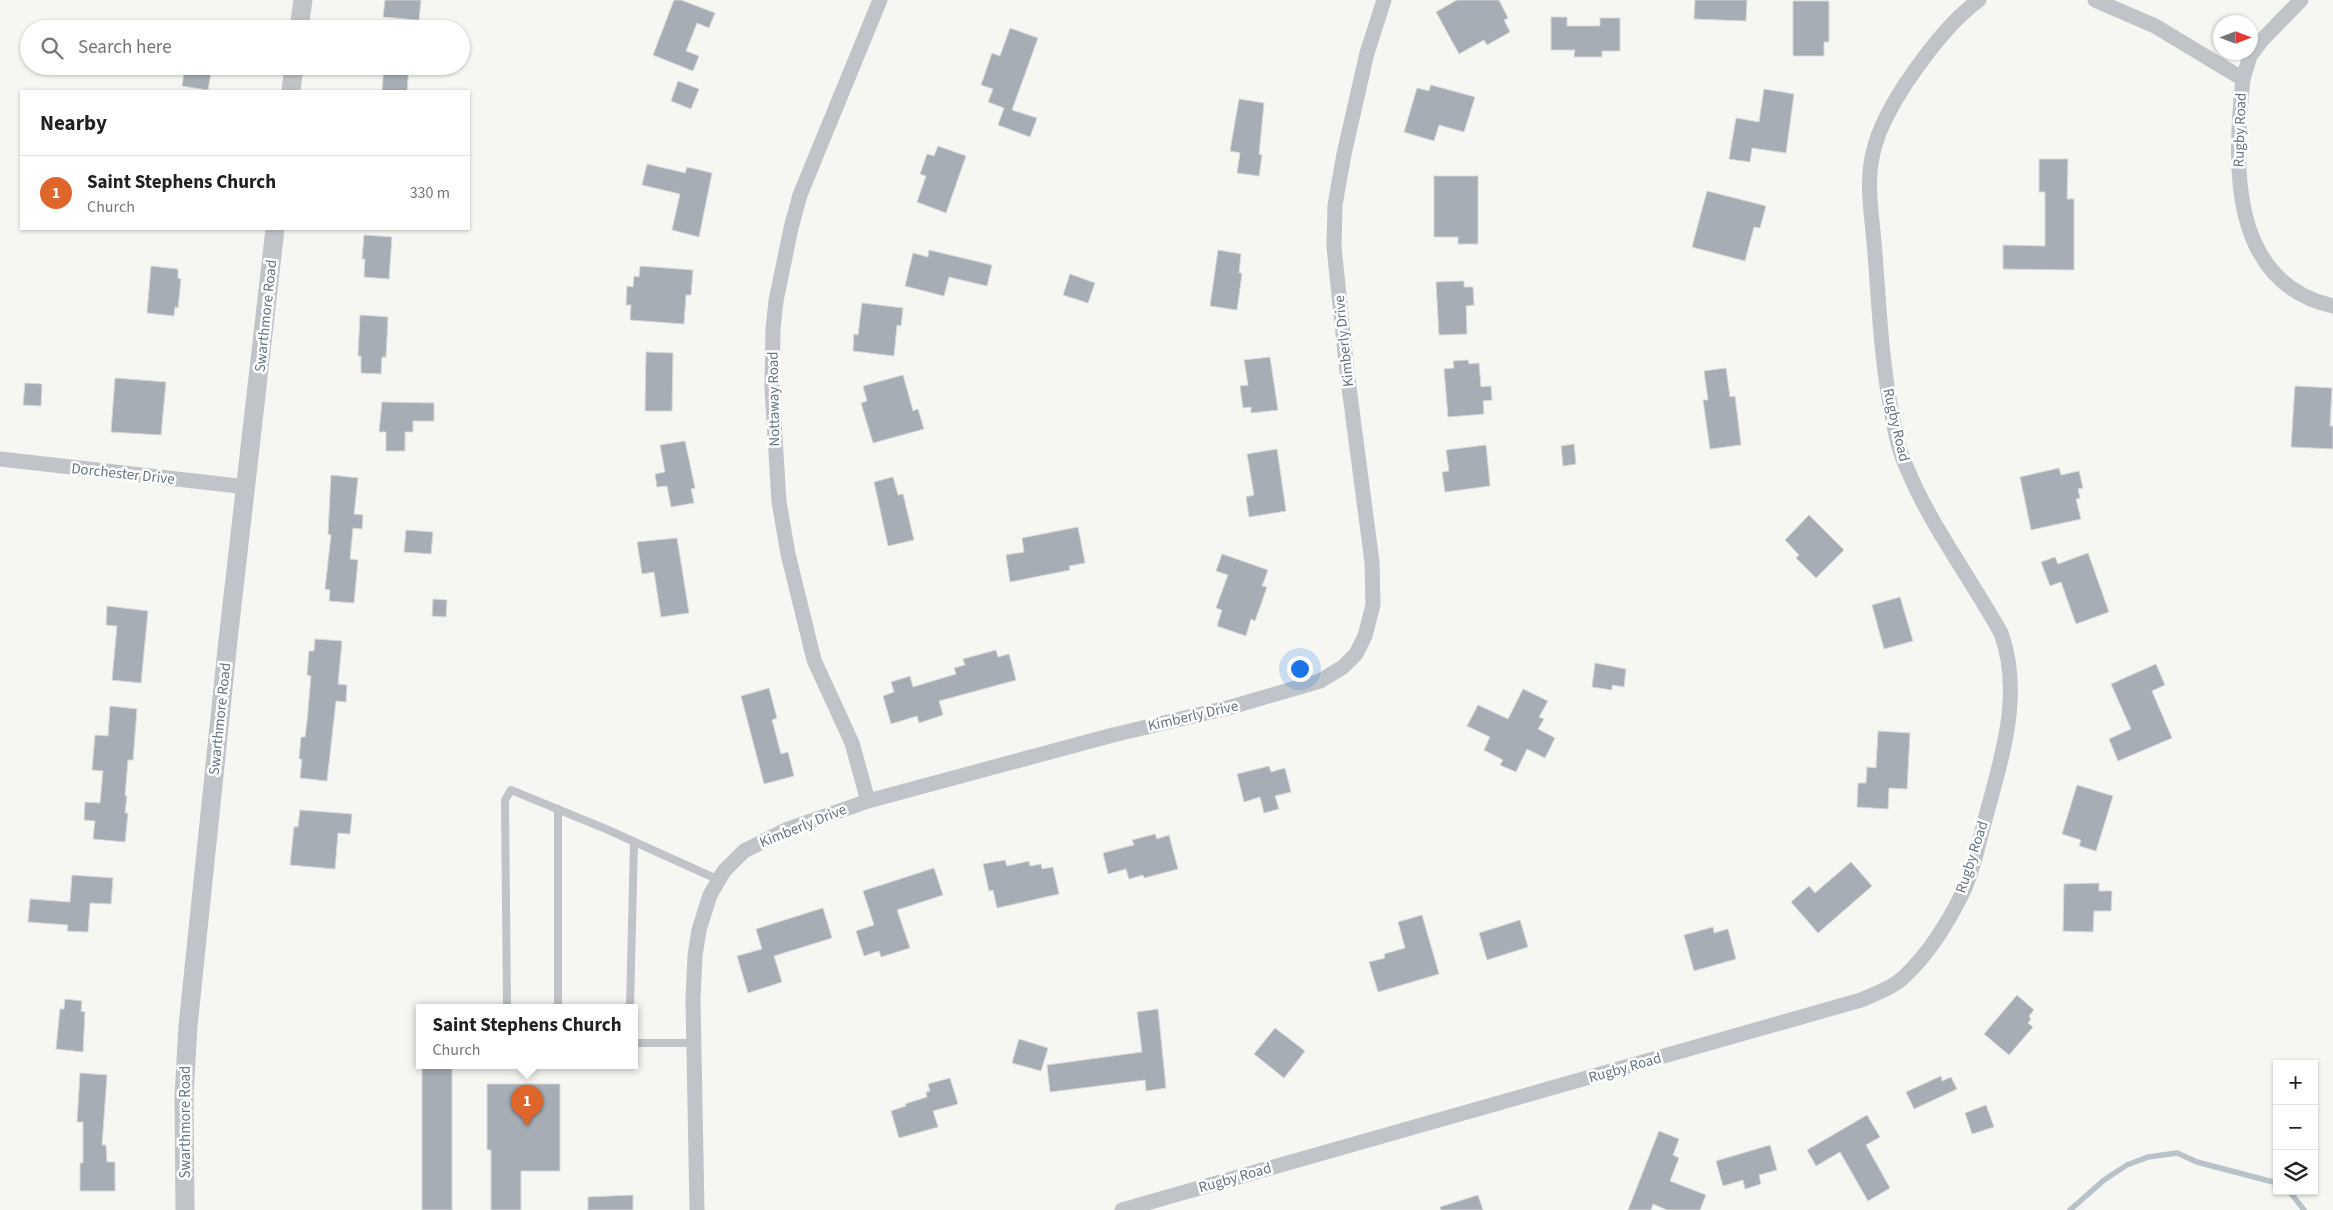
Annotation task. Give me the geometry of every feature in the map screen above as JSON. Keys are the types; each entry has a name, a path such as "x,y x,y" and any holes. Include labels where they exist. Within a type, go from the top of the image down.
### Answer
{"street":[{"path":"300,20 303,0"},
{"name":"Nottaway Road","path":"868,801 852,743 814,660 788,554 779,502 775,461 773,329 776,301 800,195 880,0"},
{"name":"Kimberly Drive","path":"697,1210 694,982 697,938 710,894 724,871 744,851 788,829 868,801 1113,734 1231,708 1320,681 1343,667 1356,654 1365,636 1372,605 1372,562 1347,372 1334,247 1335,213 1344,154 1367,53 1384,0"},
{"name":"Rugby Road","path":"1122,1210 1861,1000 1904,977 1940,933 1964,891 1977,850 2009,722 2010,671 2007,650 2001,633 1912,481 1895,433 1884,368 1878,312 1870,176 1872,153 1879,132 1901,91 1959,17 1979,0"},
{"name":"Rugby Road","path":"2095,0 2155,26 2243,79 2238,137 2240,191 2258,251 2267,266 2291,287 2307,297 2333,306"},
{"path":"2243,79 2250,56 2262,40 2301,0"},
{"path":"291,90 293,75"},
{"name":"Swarthmore Road","path":"185,1210 184,1096 188,1026 228,640 275,230"},
{"name":"Dorchester Drive","path":"0,460 247,486"}],"lane":[{"path":"507,1004 505,800 511,790 719,880"},
{"path":"558,809 558,1004"},
{"path":"630,1004 634,842"},
{"path":"638,1043 694,1043"}],"building":[{"path":"385,0 421,0 419,20 383,17"},
{"path":"674,0 681,0 715,13 709,28 697,23 686,51 699,56 693,71 653,55"},
{"path":"1457,0 1499,0 1508,18 1504,20 1510,32 1487,45 1484,40 1459,54 1436,12"},
{"path":"1695,0 1747,0 1746,21 1694,19"},
{"path":"1793,1 1829,1 1829,42 1824,42 1824,56 1793,56"},
{"path":"1551,17 1567,17 1567,26 1600,26 1600,18 1620,18 1620,51 1602,51 1602,57 1574,57 1575,50 1551,50"},
{"path":"1010,28 1038,38 1012,110 1037,118 1030,137 998,125 1004,108 988,102 993,89 981,85 992,53 1000,56"},
{"path":"184,75 210,75 208,90 182,86"},
{"path":"383,75 408,75 407,90 382,90"},
{"path":"678,81 699,89 691,109 671,101"},
{"path":"1431,85 1475,97 1464,132 1439,125 1434,141 1404,132 1417,88 1429,91"},
{"path":"1764,89 1794,94 1786,153 1752,148 1750,162 1729,159 1736,118 1759,122"},
{"path":"1239,99 1264,103 1259,154 1262,155 1259,176 1237,173 1240,153 1230,151"},
{"path":"938,146 966,156 946,213 917,202 926,176 920,174 927,154 934,156"},
{"path":"2039,159 2068,159 2067,199 2074,199 2074,270 2003,269 2003,245 2045,246 2045,192 2039,192"},
{"path":"647,164 685,173 687,167 712,173 699,237 672,230 680,194 642,185"},
{"path":"1434,176 1478,176 1478,244 1458,244 1458,237 1434,237"},
{"path":"1707,191 1766,206 1760,228 1754,227 1745,261 1692,247"},
{"path":"364,235 392,237 389,279 364,277 365,259 362,259"},
{"path":"929,250 992,265 987,286 949,277 944,296 905,286 913,253 928,257"},
{"path":"1218,250 1241,254 1239,273 1242,273 1237,310 1210,306"},
{"path":"151,266 178,269 178,278 181,279 178,308 175,307 174,316 147,313"},
{"path":"640,266 693,270 691,295 686,295 684,324 630,320 631,305 626,305 627,286 633,287 634,276 639,277"},
{"path":"1070,274 1095,283 1088,303 1063,295"},
{"path":"1464,281 1464,287 1473,287 1474,305 1466,306 1467,334 1439,335 1436,282"},
{"path":"862,303 903,308 901,326 897,325 894,356 853,351 854,334 858,335"},
{"path":"360,315 388,317 386,357 382,357 381,374 361,373 361,356 358,356"},
{"path":"646,352 673,353 672,411 645,411"},
{"path":"1270,357 1278,410 1251,413 1251,407 1243,408 1240,386 1248,385 1244,360"},
{"path":"1468,360 1469,364 1479,363 1481,387 1491,386 1492,400 1483,401 1484,414 1448,417 1444,369 1454,368 1453,361"},
{"path":"1726,368 1730,397 1735,396 1741,445 1710,449 1703,400 1708,400 1704,371"},
{"path":"903,375 913,411 918,409 924,429 873,443 861,403 867,401 863,386"},
{"path":"115,378 166,382 161,435 111,432"},
{"path":"25,383 42,384 41,406 23,405"},
{"path":"2295,386 2332,388 2330,426 2333,426 2333,449 2291,447"},
{"path":"382,402 434,403 434,421 413,421 413,432 405,432 405,451 386,451 386,432 379,432"},
{"path":"685,441 695,488 691,489 694,503 671,507 667,486 657,487 655,474 665,472 660,445"},
{"path":"1574,444 1576,464 1563,466 1561,446"},
{"path":"1486,445 1490,486 1445,492 1442,472 1449,471 1446,450"},
{"path":"1277,449 1286,511 1249,517 1246,497 1254,495 1247,454"},
{"path":"2059,468 2061,475 2079,471 2083,488 2078,489 2080,498 2076,499 2081,519 2031,530 2020,477"},
{"path":"331,475 358,478 354,514 363,515 362,529 353,528 350,559 358,560 354,603 329,601 330,590 325,589 331,535 328,534"},
{"path":"893,477 898,495 903,494 914,540 888,546 874,482"},
{"path":"1809,515 1844,550 1816,578 1796,558 1799,555 1785,540"},
{"path":"1078,527 1085,563 1069,566 1070,570 1010,582 1006,555 1024,552 1022,538"},
{"path":"406,530 433,532 431,554 404,552"},
{"path":"677,538 689,613 661,617 654,572 642,574 637,542"},
{"path":"2088,553 2109,612 2076,624 2061,582 2050,586 2041,562 2055,557 2058,564"},
{"path":"1222,554 1268,570 1262,586 1267,587 1255,621 1251,619 1246,636 1217,626 1222,610 1216,608 1228,575 1216,571"},
{"path":"1900,597 1913,641 1884,649 1872,605"},
{"path":"433,599 447,600 446,617 432,616"},
{"path":"107,606 148,611 141,683 112,680 117,626 106,625"},
{"path":"315,639 342,641 338,684 347,685 346,702 336,701 327,781 300,778 302,759 299,759 301,737 305,737 311,676 307,675 309,651 314,651"},
{"path":"996,650 998,657 1009,654 1016,680 939,701 943,715 919,723 917,716 891,724 883,696 894,692 891,682 910,676 913,687 956,674 954,668 965,665 963,659"},
{"path":"1595,663 1626,669 1624,687 1612,685 1612,690 1592,687"},
{"path":"2156,664 2165,685 2152,691 2172,738 2118,761 2109,739 2131,729 2111,684"},
{"path":"769,688 777,718 772,720 781,754 788,752 794,776 764,784 741,696"},
{"path":"1523,689 1548,701 1539,717 1544,719 1538,729 1555,738 1545,758 1527,749 1516,772 1500,765 1503,760 1484,750 1490,737 1467,726 1478,705 1508,719"},
{"path":"110,706 137,709 133,760 128,760 125,813 128,813 125,842 93,839 95,821 84,820 85,802 100,803 103,771 92,770 95,735 108,736"},
{"path":"1878,731 1910,733 1907,789 1889,788 1888,809 1857,807 1858,783 1866,783 1867,767 1876,768"},
{"path":"1269,766 1271,772 1285,768 1291,792 1275,796 1279,809 1264,813 1260,797 1244,802 1237,774"},
{"path":"2077,785 2113,796 2096,851 2079,846 2081,840 2062,834"},
{"path":"300,810 352,814 350,834 338,833 335,869 290,865 294,827 298,827"},
{"path":"1155,834 1157,839 1169,835 1178,869 1144,878 1143,875 1129,879 1126,869 1108,874 1103,853 1134,845 1132,840"},
{"path":"1005,860 1007,866 1029,861 1030,866 1041,864 1042,869 1053,867 1059,894 997,908 993,890 989,891 983,864"},
{"path":"1851,862 1872,886 1818,933 1791,902 1809,886 1815,893"},
{"path":"934,868 943,895 897,910 910,948 881,957 879,951 864,956 856,931 874,925 863,891"},
{"path":"72,875 113,878 111,904 90,903 88,932 67,931 68,925 28,922 30,899 70,902"},
{"path":"2099,883 2099,891 2112,891 2111,911 2094,911 2093,932 2063,931 2064,884"},
{"path":"823,908 832,938 774,956 782,982 748,993 737,956 762,949 756,929"},
{"path":"1422,915 1439,974 1378,992 1369,962 1385,958 1384,954 1405,948 1398,922"},
{"path":"1520,920 1528,947 1487,960 1479,933"},
{"path":"1713,927 1714,933 1728,929 1736,959 1694,971 1684,935"},
{"path":"2017,995 2034,1010 2029,1016 2031,1019 2028,1023 2033,1027 2009,1055 1984,1034"},
{"path":"65,999 82,1001 81,1011 85,1012 83,1052 56,1049 60,1009 64,1009"},
{"path":"1158,1009 1166,1088 1146,1091 1145,1080 1050,1092 1047,1065 1142,1052 1137,1012"},
{"path":"1275,1028 1305,1051 1284,1078 1254,1054"},
{"path":"1019,1039 1048,1048 1041,1071 1012,1063"},
{"path":"422,1069 452,1069 452,1210 422,1210"},
{"path":"80,1073 107,1075 102,1145 106,1145 107,1162 115,1162 115,1191 80,1191 80,1163 83,1163 83,1122 77,1122"},
{"path":"1941,1076 1942,1081 1951,1077 1957,1089 1914,1109 1906,1092"},
{"path":"950,1078 958,1104 933,1111 938,1127 899,1138 891,1111 927,1097 926,1092 930,1091 928,1084"},
{"path":"487,1084 560,1084 560,1171 521,1171 521,1210 491,1210 491,1150 487,1150"},
{"path":"1986,1105 1994,1127 1972,1134 1965,1113"},
{"path":"1867,1115 1880,1137 1866,1145 1890,1188 1868,1201 1840,1152 1816,1166 1807,1150"},
{"path":"1659,1131 1679,1139 1673,1155 1679,1158 1670,1181 1706,1195 1700,1210 1667,1210 1653,1204 1651,1210 1628,1210"},
{"path":"1770,1145 1777,1170 1759,1175 1761,1184 1745,1189 1743,1180 1723,1186 1716,1161"},
{"path":"633,1195 633,1210 588,1210 588,1197"},
{"path":"1478,1195 1483,1210 1441,1210 1440,1207"}],"waterway":[{"path":"2070,1210 2104,1180 2127,1165 2148,1157 2177,1153 2197,1162 2273,1182"},
{"path":"2292,1195 2304,1210"}],"place":[{"name":"Saint Stephens Church","path":"527,1126"}]}
